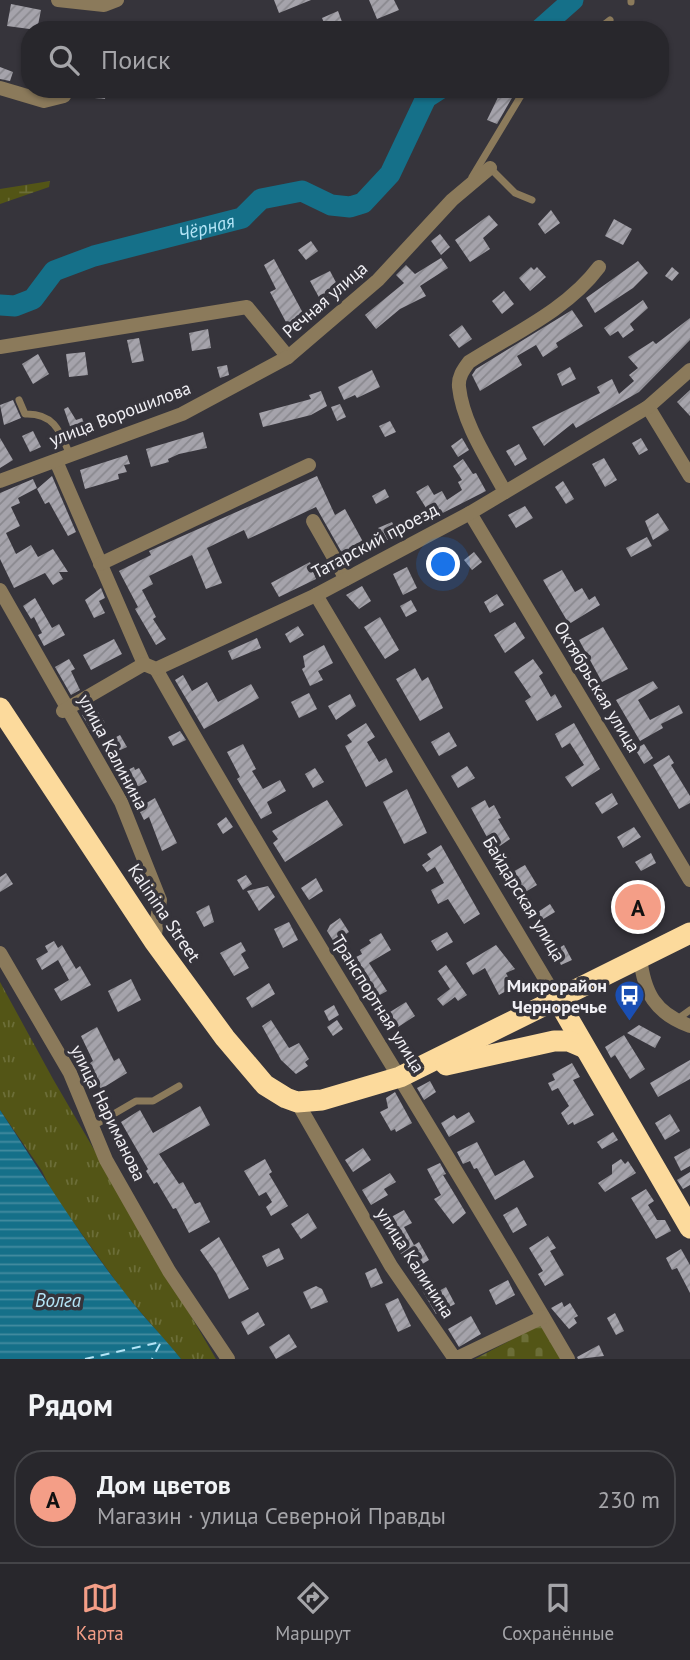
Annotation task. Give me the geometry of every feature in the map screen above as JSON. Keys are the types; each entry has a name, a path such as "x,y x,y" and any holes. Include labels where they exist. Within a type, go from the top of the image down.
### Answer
{"highway":[{"name":"Kalinina Street","path":"0,708 154,941 247,1067 265,1085 297,1102"},
{"path":"400,1077 690,933"},
{"name":"Байдарская улица","path":"557,999 690,1228"},
{"path":"297,1102 322,1100 400,1077 554,1041 569,1041 583,1047"}],"street":[{"path":"58,0 104,5 117,0"},
{"path":"0,88 21,94"},
{"path":"34,98 44,101 56,98"},
{"name":"Речная улица","path":"0,347 247,307 288,357 378,280 467,187 491,168"},
{"path":"505,492 474,432 458,386 461,372 468,362 565,302 588,282 598,267"},
{"name":"улица Ворошилова","path":"0,481 182,414 288,357"},
{"name":"Татарский проезд","path":"65,709 150,666 316,595 470,513 648,407 690,370"},
{"path":"648,407 690,477"},
{"name":"Транспортная улица","path":"55,461 100,564 150,666 568,1359"},
{"path":"100,564 309,466"},
{"name":"Октябрьская улица","path":"470,513 690,880"},
{"path":"313,521 346,579"},
{"name":"улица Калинина","path":"0,590 65,709 121,802 160,900 154,941"},
{"name":"Байдарская улица","path":"316,595 557,999"},
{"name":"улица Нариманова","path":"0,953 70,1073 106,1160 169,1271 228,1359"},
{"path":"640,957 642,980 649,998 660,1011 683,1023"},
{"name":"улица Калинина","path":"297,1102 391,1266 455,1359 543,1317"}],"lane":[{"path":"467,187 520,98"},
{"path":"491,168 515,193 532,200"},
{"path":"19,400 25,414 39,413 57,424 70,456"},
{"path":"683,1023 690,1010"},
{"path":"93,1126 136,1101 153,1101 179,1086"}],"green space":[{"path":"50,181 49,187 0,204 0,189"},
{"path":"0,982 53,1079 216,1359 181,1359 125,1294 53,1194 42,1171 0,1110"},
{"path":"541,1324 561,1359 475,1359"}],"water":[{"name":"Волга","path":"0,1110 92,1249 181,1359 0,1359"}],"building":[{"path":"274,0 311,0 279,13"},
{"path":"369,0 394,0 399,10 377,19"},
{"path":"11,4 41,10 39,21 21,21 21,28 7,26"},
{"path":"338,11 342,21 323,21 322,18"},
{"path":"0,67 13,72 10,81 0,79"},
{"path":"498,98 512,98 497,124 487,120"},
{"path":"551,210 560,223 545,234 538,224"},
{"path":"489,215 498,225 483,238 490,249 470,262 455,240"},
{"path":"614,219 632,229 623,245 605,236"},
{"path":"440,234 450,247 441,255 431,241"},
{"path":"311,241 318,251 306,260 298,250"},
{"path":"441,258 448,268 420,286 426,296 400,309 376,329 365,315 404,283 396,275 406,265 415,274"},
{"path":"274,259 304,315 287,324 270,292 276,289 264,265"},
{"path":"638,261 648,273 633,288 595,313 586,298"},
{"path":"531,267 534,270 537,267 546,277 530,291 519,278"},
{"path":"672,267 679,273 672,281 665,276"},
{"path":"330,271 340,290 321,301 310,281"},
{"path":"504,291 514,304 502,314 492,301"},
{"path":"643,300 648,308 630,324 634,330 623,338 618,331 610,336 604,328"},
{"path":"572,310 583,326 556,343 558,347 543,357 536,345 517,356 522,365 480,391 472,375 476,369"},
{"path":"690,318 690,340 639,392 576,428 573,423 544,446 532,427 600,393 597,387 612,379 619,394 634,381 629,375 638,368 628,357 653,341 656,344"},
{"path":"462,325 472,339 459,348 449,335"},
{"path":"208,329 211,348 192,351 189,333"},
{"path":"139,338 144,361 132,363 127,340"},
{"path":"85,352 88,375 69,377 66,354"},
{"path":"38,354 49,374 33,384 22,364"},
{"path":"227,365 229,375 220,378 217,367"},
{"path":"570,367 576,379 562,386 557,374"},
{"path":"372,370 380,387 357,398 355,395 344,400 338,387"},
{"path":"690,390 690,416 677,402"},
{"path":"321,391 327,406 311,415 263,427 259,413 311,399 309,395"},
{"path":"13,400 21,418 4,425 0,405"},
{"path":"340,404 346,417 337,421 331,407"},
{"path":"68,407 76,420 82,418 88,434 74,438 64,409"},
{"path":"390,421 396,432 385,437 379,426"},
{"path":"33,431 41,447 30,452 22,436"},
{"path":"203,432 207,448 179,454 168,459 169,462 151,467 146,449"},
{"path":"0,438 13,460 0,468"},
{"path":"462,438 469,450 458,457 451,446"},
{"path":"641,438 648,450 639,455 632,443"},
{"path":"519,444 527,459 515,466 506,451"},
{"path":"127,455 130,464 124,465 127,472 118,474 119,479 85,489 80,470"},
{"path":"604,458 617,480 605,487 592,464"},
{"path":"463,459 473,474 476,473 486,491 425,522 421,514 428,511 416,492 428,485 434,495 442,491 447,500 462,490 458,482 462,480 453,466"},
{"path":"52,476 76,532 68,536 49,502 45,504 37,489"},
{"path":"317,476 335,515 345,509 367,549 346,560 316,507 248,539 244,530 207,548 222,583 206,589 192,555 149,576 153,584 142,590 156,617 153,619 166,639 156,645 135,609 138,607 119,571 151,555 149,551"},
{"path":"33,479 37,488 18,498 20,503 11,507 20,526 6,533 16,554 31,545 38,557 53,549 68,572 59,572 63,579 53,585 45,573 14,588 0,559 0,493"},
{"path":"563,481 574,499 566,504 555,487"},
{"path":"385,489 389,497 376,504 372,496"},
{"path":"525,506 533,518 516,528 508,515"},
{"path":"658,513 669,530 653,540 645,521"},
{"path":"392,522 398,535 385,541 378,528"},
{"path":"647,537 652,546 631,557 626,548"},
{"path":"474,552 482,562 472,570 464,560"},
{"path":"310,562 316,579 279,597 271,583"},
{"path":"407,567 417,588 403,595 393,574"},
{"path":"562,570 575,592 582,588 589,600 595,596 600,605 569,624 543,580"},
{"path":"362,586 371,601 359,609 346,595"},
{"path":"101,588 105,598 99,601 105,613 94,618 85,600"},
{"path":"497,594 504,605 490,613 484,602"},
{"path":"35,598 52,628 59,624 65,635 44,646 38,635 42,633 34,617 31,619 23,606"},
{"path":"411,600 417,611 406,617 400,606"},
{"path":"380,617 399,650 385,659 364,627"},
{"path":"515,622 525,638 505,653 494,635"},
{"path":"298,626 304,635 290,643 285,634"},
{"path":"603,627 628,669 602,682 579,640"},
{"path":"257,638 261,648 232,660 228,651"},
{"path":"114,639 122,654 91,670 83,655"},
{"path":"324,645 333,663 318,671 323,680 310,686 302,669 305,667 303,656"},
{"path":"69,659 75,669 71,671 80,690 71,695 55,667"},
{"path":"533,659 543,673 539,676 551,697 555,694 562,707 537,721 525,701 531,697 514,672"},
{"path":"415,668 422,681 428,677 443,708 420,721 396,679"},
{"path":"183,675 192,691 207,682 218,702 251,684 259,698 204,729 175,680"},
{"path":"653,681 658,688 638,700 650,720 679,705 683,713 661,724 663,728 640,741 616,700"},
{"path":"309,693 317,709 299,718 291,702"},
{"path":"350,694 356,706 336,720 328,706"},
{"path":"95,707 105,723 92,731 82,715"},
{"path":"366,723 375,737 367,742 379,762 386,758 393,772 366,787 345,746 352,742 347,735"},
{"path":"574,723 600,769 572,787 565,777 584,765 570,743 562,748 555,734"},
{"path":"180,731 186,740 173,746 168,737"},
{"path":"449,732 457,746 439,756 431,742"},
{"path":"120,735 127,747 116,752 118,757 109,762 101,745"},
{"path":"243,744 256,769 252,771 263,789 280,780 286,791 267,802 272,813 261,819 237,779 240,777 227,752"},
{"path":"644,744 653,758 644,764 635,749"},
{"path":"669,755 674,763 671,765 690,796 690,803 679,809 653,765"},
{"path":"467,766 475,778 458,788 451,776"},
{"path":"134,767 135,770 139,768 147,782 127,792 119,774"},
{"path":"315,768 324,782 313,788 305,774"},
{"path":"407,789 427,833 404,844 383,802"},
{"path":"612,793 618,804 602,814 595,803"},
{"path":"155,798 177,843 162,851 149,817 144,820 138,808"},
{"path":"327,800 343,825 285,862 273,843 278,839 272,831"},
{"path":"485,800 489,808 494,805 501,818 498,819 510,839 494,850 471,808"},
{"path":"226,817 233,827 223,834 217,824"},
{"path":"634,827 641,837 623,848 617,837"},
{"path":"441,845 480,914 464,924 448,899 438,904 431,890 444,883 435,867 427,872 422,865 431,859 427,854"},
{"path":"651,853 656,863 641,871 635,862"},
{"path":"525,865 537,885 522,894 509,874"},
{"path":"6,873 13,884 0,892 0,877"},
{"path":"246,875 252,884 243,890 237,880"},
{"path":"316,878 323,891 309,900 301,888"},
{"path":"649,884 663,908 626,931 612,907"},
{"path":"268,886 275,897 259,911 247,891"},
{"path":"550,904 555,912 540,921 535,914"},
{"path":"209,905 214,922 204,927 196,912"},
{"path":"340,918 349,932 334,942 327,931 330,925"},
{"path":"289,922 298,940 283,948 274,929"},
{"path":"447,932 453,942 437,951 431,941"},
{"path":"381,933 391,950 369,963 387,991 378,996 390,1012 406,1002 415,1016 392,1031 359,981 368,979 356,957 362,954 360,950 371,943 369,940"},
{"path":"54,941 58,948 62,945 76,969 80,966 91,985 61,1001 54,989 69,980 58,960 42,970 36,959 48,952 45,946"},
{"path":"241,942 246,951 241,954 249,968 234,976 220,953"},
{"path":"496,945 515,969 506,973 513,987 499,995 485,968 473,975 466,963"},
{"path":"564,945 572,960 561,965 554,951"},
{"path":"446,965 467,995 458,1001 455,997 443,1006 437,999 450,989 438,971"},
{"path":"131,979 141,1000 118,1012 108,991"},
{"path":"269,983 275,994 252,1008 246,998"},
{"path":"334,1005 339,1015 329,1021 324,1011"},
{"path":"271,1020 289,1048 299,1043 309,1059 305,1062 308,1066 296,1074 281,1060 262,1026"},
{"path":"337,1020 343,1029 333,1036 327,1027"},
{"path":"639,1025 661,1037 655,1048 627,1033"},
{"path":"97,1027 114,1061 119,1058 127,1073 101,1089 87,1065 93,1061 81,1036"},
{"path":"624,1035 645,1069 630,1079 615,1055 611,1058 605,1047"},
{"path":"690,1060 690,1079 658,1097 650,1083"},
{"path":"572,1063 580,1077 573,1080 594,1115 574,1125 573,1122 568,1125 561,1113 569,1106 558,1088 552,1091 548,1083 555,1080 552,1074"},
{"path":"430,1081 436,1092 424,1100 417,1088"},
{"path":"395,1092 412,1123 396,1132 395,1129 391,1131 380,1112 388,1108 386,1098"},
{"path":"200,1106 210,1125 159,1154 179,1184 183,1182 195,1204 200,1202 210,1222 189,1233 176,1208 173,1209 157,1182 154,1184 146,1171 148,1169 121,1122 140,1110 153,1133"},
{"path":"469,1112 475,1122 449,1137 441,1123 454,1115 457,1119"},
{"path":"670,1114 680,1131 665,1140 655,1123"},
{"path":"613,1132 618,1140 602,1149 597,1142"},
{"path":"477,1142 495,1176 524,1160 534,1177 495,1200 477,1168 474,1169 470,1161 463,1164 457,1152"},
{"path":"363,1148 371,1160 353,1172 345,1160"},
{"path":"690,1148 690,1166 681,1171 674,1157"},
{"path":"265,1159 272,1172 269,1174 288,1206 271,1216 266,1207 272,1202 266,1192 259,1196 244,1171"},
{"path":"621,1159 625,1164 628,1161 636,1173 605,1192 598,1183 612,1174 612,1165"},
{"path":"440,1163 446,1174 443,1175 466,1213 453,1224 434,1199 441,1195 427,1169"},
{"path":"690,1172 690,1185 683,1189 677,1180"},
{"path":"390,1173 396,1182 384,1189 388,1195 371,1205 362,1190"},
{"path":"646,1189 654,1201 648,1205 657,1220 665,1220 671,1231 656,1239 631,1198"},
{"path":"517,1207 527,1225 513,1233 503,1215"},
{"path":"404,1210 412,1223 404,1227 414,1245 419,1242 429,1260 419,1266 431,1287 435,1284 439,1291 446,1287 455,1304 436,1314 382,1222"},
{"path":"308,1213 317,1228 301,1239 291,1224"},
{"path":"548,1236 556,1248 550,1251 564,1275 545,1286 538,1274 543,1271 529,1248"},
{"path":"219,1237 249,1289 229,1299 200,1250"},
{"path":"279,1248 284,1259 267,1267 262,1256"},
{"path":"681,1249 690,1265 690,1293 677,1268 672,1270 666,1258"},
{"path":"376,1268 383,1283 371,1288 365,1273"},
{"path":"508,1280 515,1295 496,1305 489,1290"},
{"path":"316,1286 322,1289 328,1302 311,1309 303,1292"},
{"path":"398,1298 411,1326 398,1332 385,1304"},
{"path":"562,1302 564,1307 570,1303 578,1316 574,1318 577,1323 569,1329 551,1308"},
{"path":"258,1312 265,1325 248,1335 241,1322"},
{"path":"615,1313 624,1331 616,1335 607,1318"},
{"path":"471,1316 481,1334 459,1347 448,1329"},
{"path":"289,1334 297,1347 276,1359 269,1347"},
{"path":"599,1345 604,1356 578,1359 577,1357"}],"waterway":[{"name":"Чёрная","path":"549,21 573,0"},
{"name":"Чёрная","path":"0,305 15,306 33,299 54,271 94,256 242,218 261,199 302,191 331,205 350,207 363,203 390,174 426,98"}],"ferry route":[{"path":"85,1359 161,1342 152,1359"}],"place":[{"name":"Дом цветов","path":"638,907"},
{"name":"Микрорайон Черноречье","path":"630,1023"}]}
